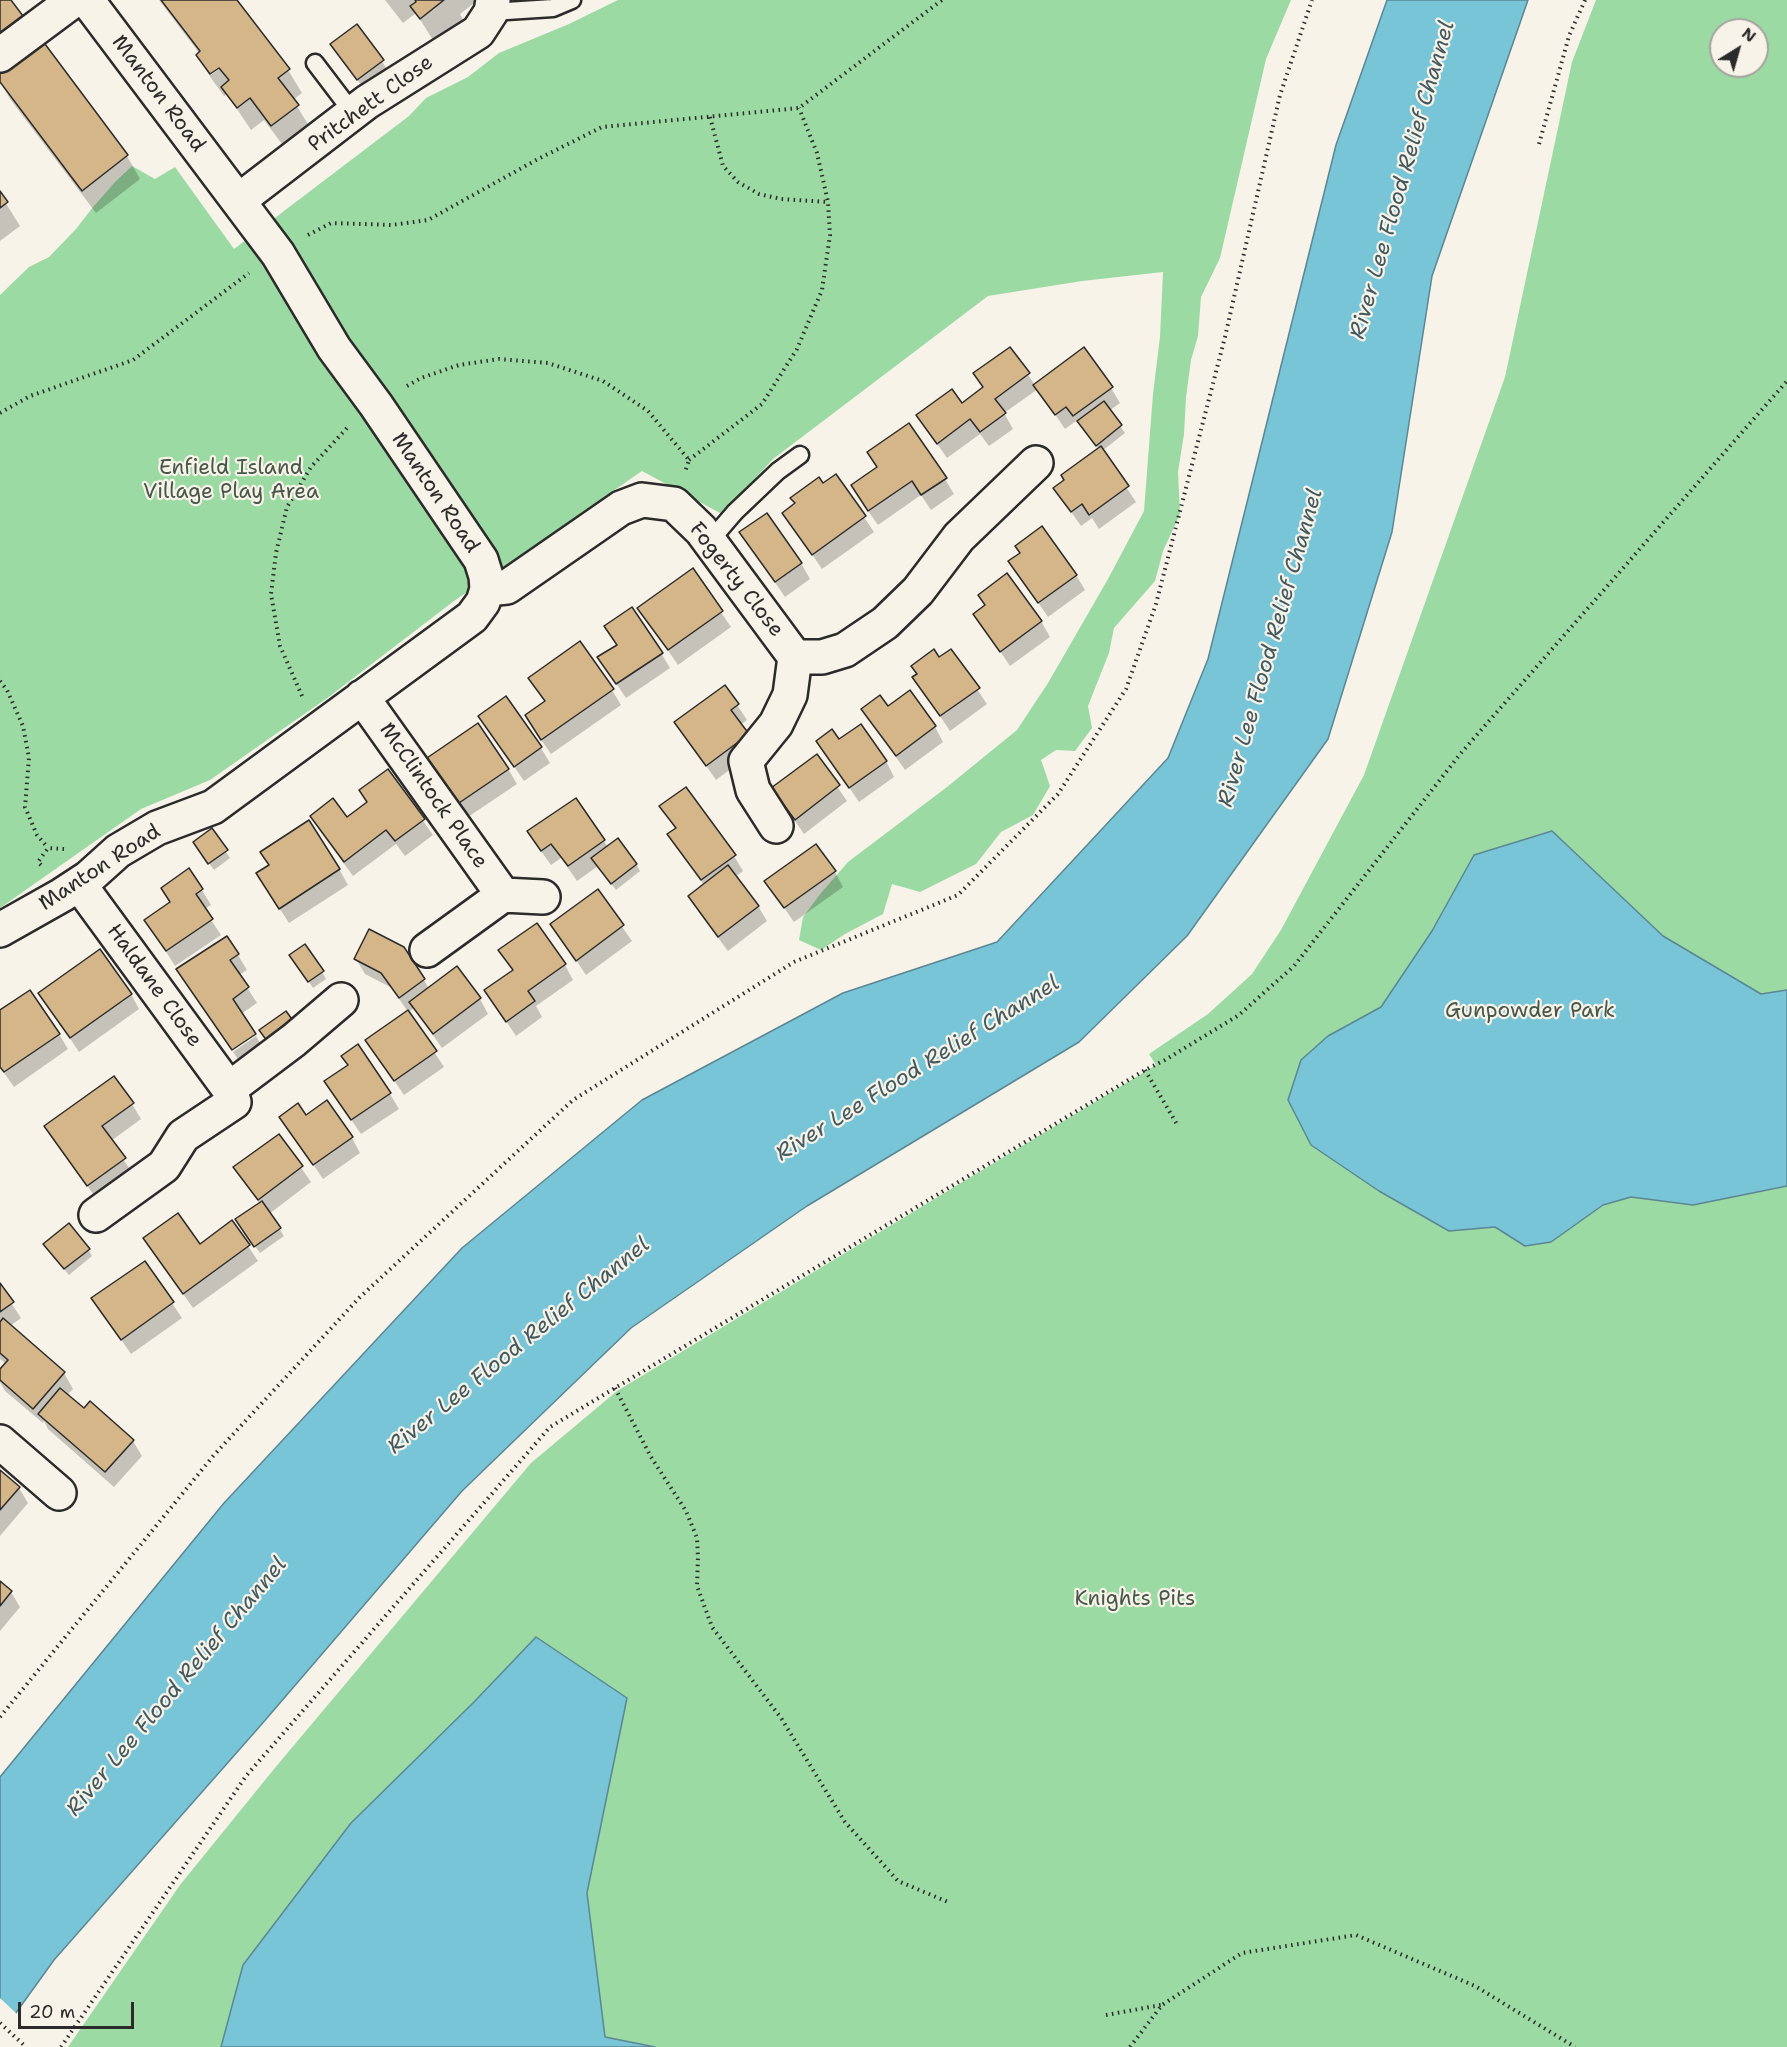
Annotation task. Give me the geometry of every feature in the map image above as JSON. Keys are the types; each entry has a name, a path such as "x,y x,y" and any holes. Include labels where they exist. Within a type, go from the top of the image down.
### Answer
{"street":[{"path":"0,55 74,0"},
{"name":"Manton Road","path":"0,930 79,884 118,851 157,828 213,807 472,617 483,602 487,589 481,560 334,348 278,254 87,0"},
{"name":"Pritchett Close","path":"238,201 353,113 478,32 492,6"},
{"name":"Fogerty Close","path":"795,657 822,657 845,650 885,623 918,591 959,537 1036,463"},
{"name":"Fogerty Close","path":"487,589 507,588 621,508 642,500 674,504 710,541 795,657 790,695 776,724 746,761 753,790 776,826"},
{"name":"McClintock Place","path":"362,697 503,895"},
{"name":"Haldane Close","path":"79,884 229,1089"},
{"path":"427,950 503,895 543,897"},
{"path":"96,1215 164,1166 183,1136 234,1102 229,1089 294,1041 341,1000"},
{"path":"0,1442 59,1493"}],"lane":[{"path":"492,6 553,8 572,0"},
{"path":"315,63 353,113"},
{"path":"710,541 735,512 778,471 800,455"}],"path":[{"path":"305,237 331,223 392,225 428,220 538,159 602,127 800,108 942,0"},
{"path":"0,1718 214,1455 351,1306 573,1100 794,962 958,894 1058,794 1126,689 1156,604 1225,337 1280,95 1312,0"},
{"path":"1539,144 1569,36 1585,0"},
{"path":"689,460 762,404 796,350 822,290 830,235 828,202 817,153 800,108"},
{"path":"710,117 723,166 738,182 759,194 781,199 828,202"},
{"path":"0,413 30,396 132,360 250,271"},
{"path":"61,2047 246,1776 550,1427 1239,1015 1294,966 1461,753 1787,381"},
{"path":"0,681 7,690 23,726 29,758 25,807 36,835 48,848"},
{"path":"1145,1070 1178,1126"},
{"path":"615,1388 651,1457 686,1511 697,1538 696,1586 712,1627 781,1718 845,1822 898,1881 948,1902"},
{"path":"1130,2047 1162,2005 1242,1953 1356,1935 1475,1986 1575,2047"},
{"path":"1106,2015 1162,2005"},
{"path":"0,2023 26,2047"}],"green space":[{"name":"Enfield Island Village Play Area","path":"618,0 1291,0 1266,59 1220,258 1201,297 1198,336 1191,360 1178,472 1180,514 1163,551 1155,581 1114,628 1109,653 1088,706 1092,728 1075,751 1056,750 1041,760 1050,786 1033,815 1001,832 976,864 920,892 892,884 883,914 821,950 799,940 803,917 848,862 947,787 1017,730 1048,683 1108,579 1144,511 1160,337 1163,272 1082,281 988,296 773,459 722,514 642,471 454,601 330,696 210,780 141,809 0,908 0,295 29,267 49,257 132,166 155,179 175,167 234,249 409,116 426,98 468,77 499,53 569,24"},
{"name":"Knights Pits","path":"1596,0 1787,0 1787,2047 68,2047 180,1885 274,1769 531,1463 617,1391 1156,1065 1149,1054 1208,1014 1252,974 1281,930 1364,775 1505,377 1572,62"}],"water":[{"name":"River Lee Flood Relief Channel","path":"1387,0 1528,0 1432,276 1392,532 1328,739 1187,936 1079,1042 807,1206 631,1328 462,1491 261,1725 54,1960 0,2035 0,1777 224,1503 462,1248 642,1100 843,993 997,942 1168,758 1208,659 1336,145"},
{"path":"1552,831 1663,936 1761,994 1787,990 1787,1186 1693,1205 1631,1197 1603,1205 1551,1242 1525,1246 1495,1227 1449,1231 1379,1191 1311,1145 1288,1100 1301,1060 1328,1036 1381,1007 1432,931 1474,855"},
{"path":"536,1637 627,1698 587,1893 605,2037 655,2047 221,2047 243,1965 351,1823 474,1702"}],"pier":[{"path":"0,1998 18,2015 0,2038"}],"building":[{"path":"0,0 11,0 26,20 0,40"},
{"path":"161,0 237,0 290,69 278,78 299,105 271,126 250,98 237,108 221,87 229,80 219,68 210,74 196,55 200,51"},
{"path":"415,0 444,0 420,19 410,6 416,2"},
{"path":"357,24 384,60 357,80 330,44"},
{"path":"42,40 128,155 82,191 0,82 0,72"},
{"path":"0,191 8,202 0,208"},
{"path":"1010,347 1030,373 995,399 1006,413 980,432 970,419 937,444 916,415 952,389 962,403 983,387 973,373"},
{"path":"1084,347 1113,387 1073,416 1066,407 1055,415 1033,385"},
{"path":"1104,401 1122,425 1096,446 1077,421"},
{"path":"909,423 947,478 921,495 912,481 868,511 851,485 877,467 867,452"},
{"path":"1101,446 1129,486 1089,515 1082,504 1071,512 1053,488 1064,480 1061,475"},
{"path":"836,474 866,516 812,555 782,513 795,503 790,498 819,477 823,483"},
{"path":"767,513 802,563 775,582 739,532"},
{"path":"1042,526 1077,575 1038,603 1008,561 1020,553 1015,546"},
{"path":"693,568 723,611 668,650 637,608"},
{"path":"1007,573 1042,621 1000,652 973,614 985,605 978,595"},
{"path":"632,607 663,653 616,684 597,657 617,645 604,626"},
{"path":"580,641 614,689 541,740 525,715 545,701 528,678"},
{"path":"934,649 939,657 951,649 980,688 940,716 912,677 917,674 911,666"},
{"path":"725,685 739,704 731,710 749,734 706,766 674,722"},
{"path":"910,690 936,726 896,756 861,709 880,695 888,706"},
{"path":"506,696 542,747 514,767 478,716"},
{"path":"478,723 509,769 456,805 424,760"},
{"path":"861,724 887,761 849,788 816,741 832,729 839,739"},
{"path":"817,754 840,785 795,820 771,788"},
{"path":"388,769 425,819 395,841 386,830 344,862 310,816 333,798 347,817 367,802 359,790"},
{"path":"686,787 736,855 701,880 667,834 676,828 659,806"},
{"path":"576,798 605,840 568,866 551,844 541,851 527,831"},
{"path":"309,820 340,869 279,909 256,873 269,865 260,852"},
{"path":"212,828 228,850 208,864 193,842"},
{"path":"618,838 637,864 611,884 591,858"},
{"path":"816,844 836,871 784,908 764,881"},
{"path":"728,865 759,906 718,937 688,896"},
{"path":"189,868 203,889 196,894 213,919 166,951 144,920 170,902 161,888"},
{"path":"598,889 624,925 576,961 550,924"},
{"path":"537,923 566,964 528,991 535,1001 506,1022 484,990 513,970 498,950"},
{"path":"369,929 404,947 425,979 399,998 381,973 354,959"},
{"path":"227,936 239,954 230,960 249,987 233,999 256,1034 232,1050 176,969"},
{"path":"305,944 324,971 308,982 289,955"},
{"path":"100,949 132,994 70,1038 38,993"},
{"path":"457,966 481,998 433,1034 409,1002"},
{"path":"30,990 60,1034 4,1072 0,1067 0,1010"},
{"path":"408,1010 437,1051 394,1081 365,1040"},
{"path":"286,1011 297,1026 270,1045 259,1030"},
{"path":"358,1044 391,1093 351,1120 324,1081 348,1065 341,1056"},
{"path":"114,1076 134,1103 102,1126 126,1158 87,1186 44,1126"},
{"path":"327,1100 353,1137 313,1165 279,1117 298,1103 306,1115"},
{"path":"279,1134 303,1166 258,1200 233,1167"},
{"path":"262,1201 281,1228 254,1247 235,1219"},
{"path":"178,1213 200,1244 232,1220 250,1245 183,1294 143,1238"},
{"path":"69,1223 90,1249 64,1269 43,1244"},
{"path":"145,1261 174,1302 121,1340 91,1298"},
{"path":"0,1283 14,1302 0,1312"},
{"path":"3,1318 65,1372 33,1409 0,1380 0,1369 8,1360 0,1353 0,1322"},
{"path":"60,1388 84,1408 90,1401 134,1440 105,1472 38,1414"},
{"path":"0,1470 20,1487 0,1510"},
{"path":"0,1581 12,1591 0,1606"}],"park label":[{"name":"Gunpowder Park","path":"1530,1012"}]}
